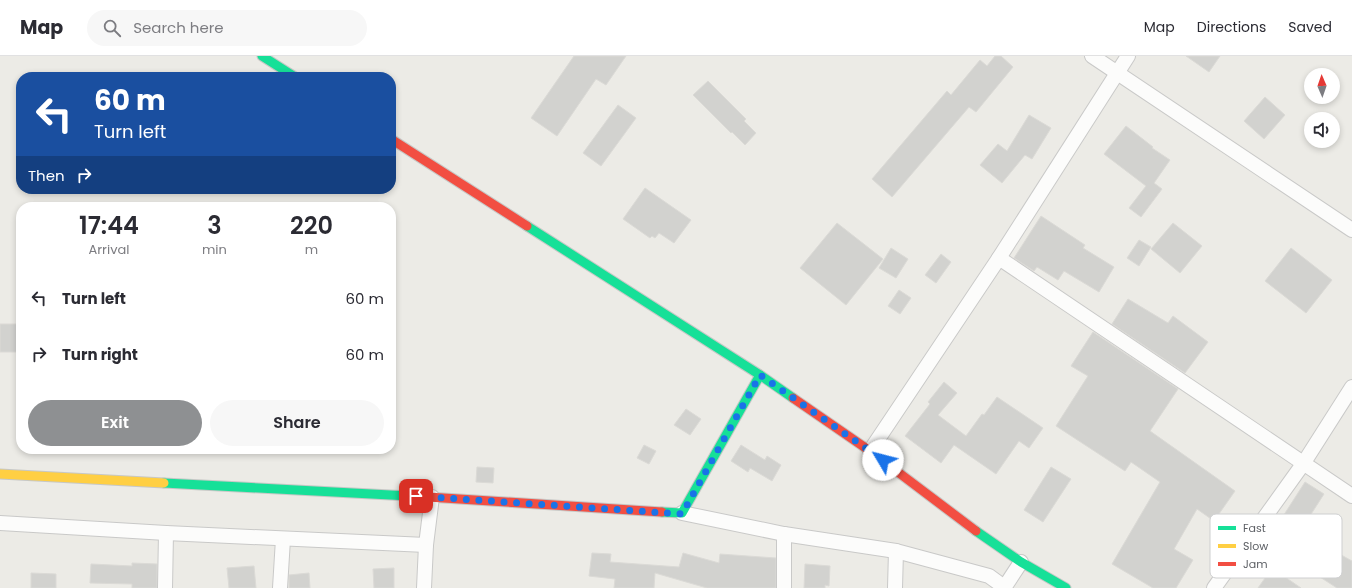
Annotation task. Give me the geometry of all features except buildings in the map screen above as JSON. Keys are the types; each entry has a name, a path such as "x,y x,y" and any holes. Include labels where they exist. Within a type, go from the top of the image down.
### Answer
{"main road":[{"path":"262,56 287,72"},
{"path":"396,142 760,375 870,450 984,537 1021,562 1066,588"},
{"path":"0,474 432,497 682,514 760,375"}],"street":[{"path":"1092,56 1352,230"},
{"path":"870,450 999,258 1128,56"},
{"path":"999,258 1352,496"},
{"path":"1267,514 1303,464 1352,386"},
{"path":"424,588 426,545 432,497"},
{"path":"682,514 784,534 896,551 989,576 1004,588 1021,562"},
{"path":"0,523 166,533 426,545"},
{"path":"165,588 166,533"},
{"path":"784,534 784,588"},
{"path":"280,588 283,539"},
{"path":"895,588 896,551"},
{"path":"1214,588 1221,578"}],"traffic: fast":[{"path":"262,56 287,72"},
{"path":"527,226 760,375 793,398"},
{"path":"662,512 682,513 760,375"},
{"path":"164,483 428,497"},
{"path":"976,531 1021,562 1066,588"}],"traffic: slow":[{"path":"0,474 164,483"}],"traffic: jam":[{"path":"396,142 527,226"},
{"path":"793,398 870,451 976,531"},
{"path":"428,497 662,512"}],"route":[{"path":"416,496 682,514 760,375 883,460"}]}
